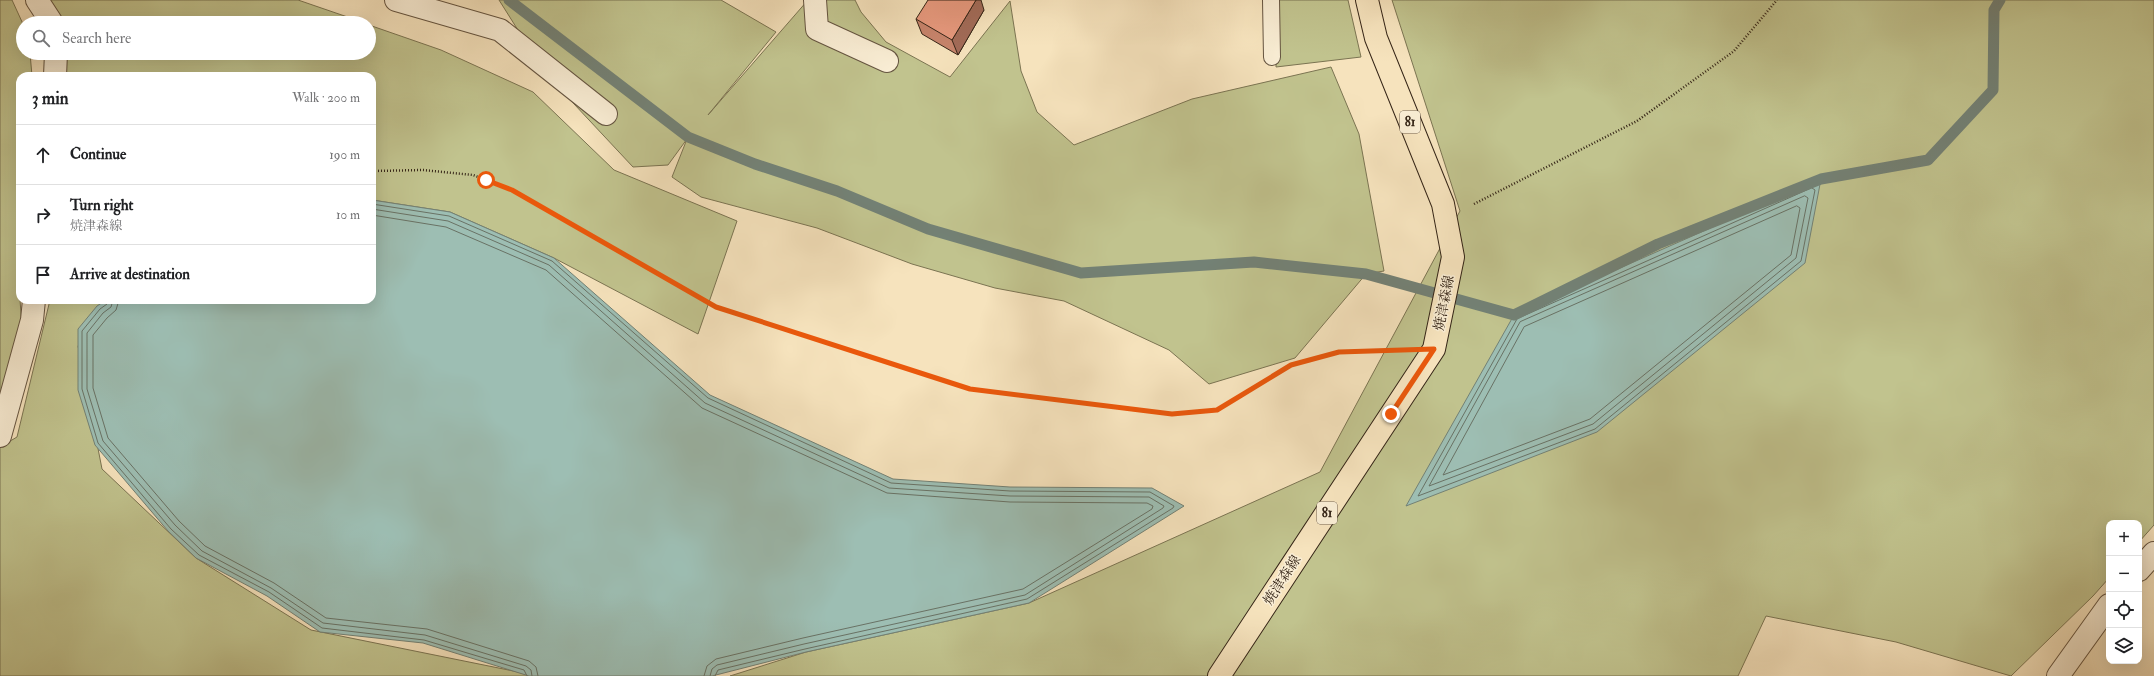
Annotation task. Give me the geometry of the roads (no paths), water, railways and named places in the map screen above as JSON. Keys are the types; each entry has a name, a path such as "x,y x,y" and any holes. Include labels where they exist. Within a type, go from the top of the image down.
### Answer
{"main road":[{"name":"焼津森線","path":"1219,676 1434,349 1453,257 1443,204 1376,38 1367,0"}],"street":[{"path":"37,0 47,16"},
{"path":"396,0 500,30 606,114"},
{"path":"814,0 817,29 887,61"},
{"path":"55,72 56,60"},
{"path":"0,436 32,320 34,304"},
{"path":"2142,567 2154,553"},
{"path":"2058,676 2106,609"}],"lane":[{"path":"1271,0 1272,57"}],"water":[{"path":"1821,179 1805,263 1597,432 1406,506 1514,315"},
{"path":"376,201 450,212 554,258 710,395 893,479 1010,487 1152,488 1184,506 1029,603 806,652 712,676 529,676 423,643 320,632 267,596 196,558 168,531 95,445 78,390 78,329 100,304 376,304"}],"waterway":[{"path":"509,0 688,137 755,164 837,191 928,229 1081,273 1254,262 1366,274 1514,315 1658,244 1821,179 1928,160 1993,90 1994,10 2000,0"}]}
